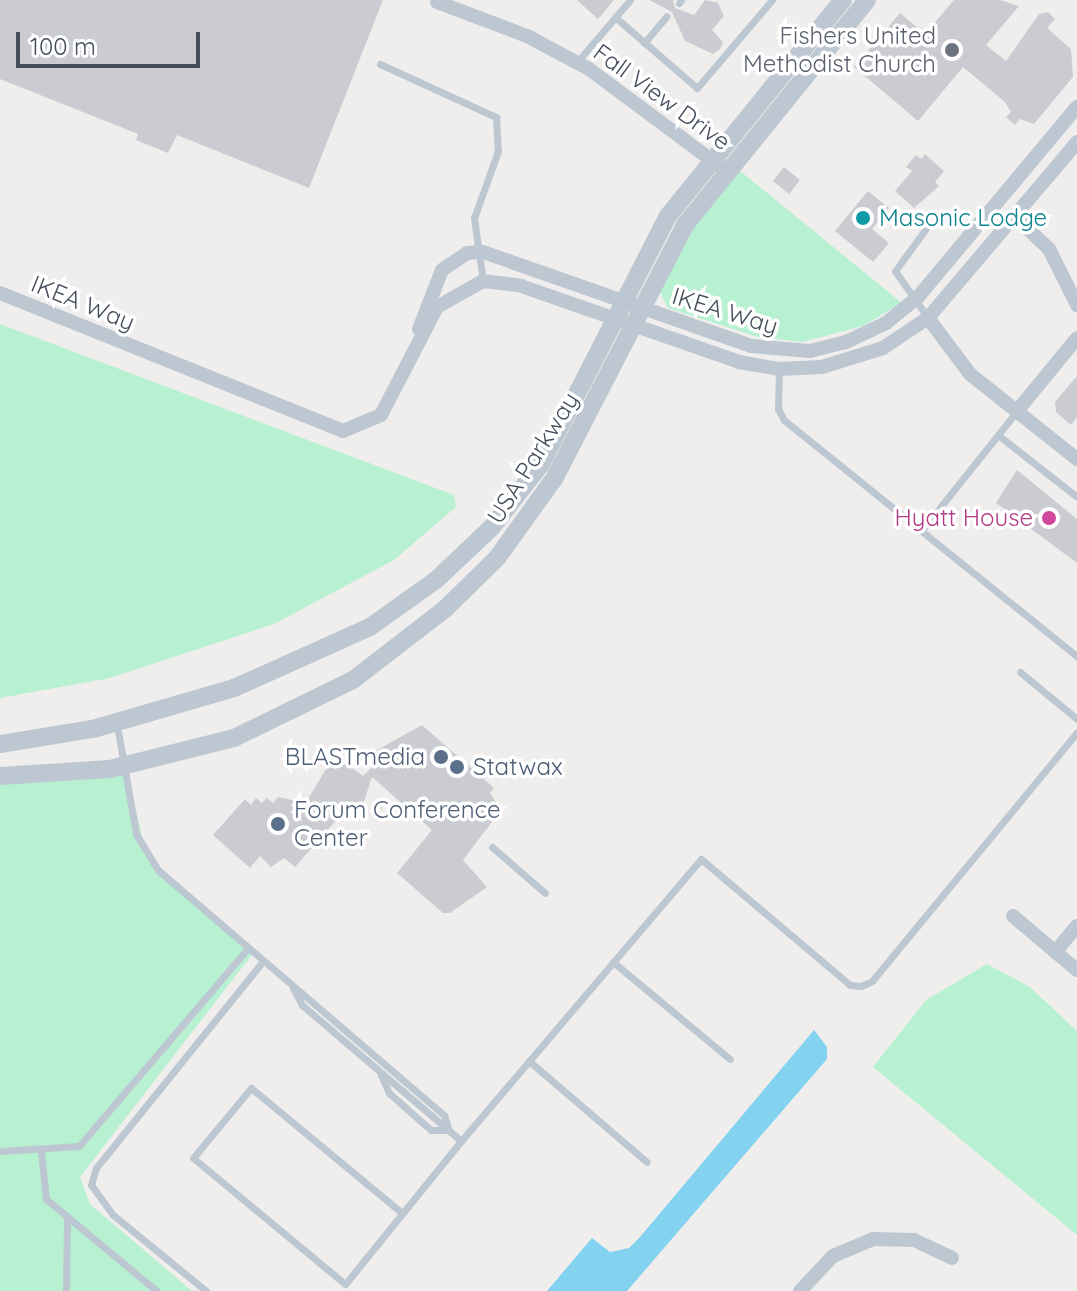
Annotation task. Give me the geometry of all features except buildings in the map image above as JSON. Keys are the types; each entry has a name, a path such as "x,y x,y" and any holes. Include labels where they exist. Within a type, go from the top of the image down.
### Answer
{"street":[{"name":"USA Parkway","path":"0,776 124,766 234,738 302,709 375,666 432,621 485,571 540,502 583,430 677,237 720,167 843,0"},
{"path":"816,65 856,0"},
{"name":"USA Parkway","path":"0,744 117,723 234,688 325,650 436,580 492,527 541,464 668,216 720,167 816,65 867,0"},
{"name":"Fall View Drive","path":"437,2 514,31 577,62 720,167"},
{"name":"IKEA Way","path":"0,293 343,431 371,423 389,406 417,337 432,284 453,260 478,252 751,346 796,352 860,336 916,300 1077,107"},
{"name":"IKEA Way","path":"417,337 448,297 483,281 521,286 739,362 779,369 811,369 858,358 928,318 1077,142"},
{"path":"1014,216 1049,249 1077,305"},
{"path":"928,318 970,374 1077,459"},
{"path":"1017,411 1077,338"},
{"path":"1013,916 1077,970"},
{"path":"1055,952 1077,926"},
{"path":"800,1291 833,1256 873,1239 914,1240 952,1258"}],"lane":[{"path":"577,62 630,0"},
{"path":"615,17 697,88 772,0"},
{"path":"644,43 667,16"},
{"path":"380,64 496,117 498,151 475,206 483,281"},
{"path":"998,202 1014,216"},
{"path":"927,227 896,265 896,275 928,318"},
{"path":"779,369 778,409 784,420 1077,656"},
{"path":"922,530 1017,411"},
{"path":"998,435 1077,497"},
{"path":"1020,672 1077,719"},
{"path":"117,723 143,852 174,886 293,988 308,995 461,1141"},
{"path":"345,1284 461,1141 701,859 850,985 872,981 1077,732"},
{"path":"492,847 545,893"},
{"path":"0,1151 41,1151 79,1146 247,949"},
{"path":"206,1291 113,1215 91,1185 96,1168 262,962"},
{"path":"613,962 730,1059"},
{"path":"293,988 302,1005 380,1072 397,1080"},
{"path":"529,1061 647,1162"},
{"path":"380,1072 389,1093 431,1130 449,1130"},
{"path":"353,1291 193,1158 251,1088 402,1213"},
{"path":"41,1151 46,1199 157,1291"},
{"path":"66,1291 67,1216"}],"green space":[{"path":"739,170 901,303 863,326 802,342 758,337 668,308 659,290 686,233"},
{"path":"0,324 454,495 456,507 394,560 274,624 110,678 0,698"},
{"path":"127,773 143,840 160,870 254,952 80,1177 90,1204 192,1291 0,1291 0,783"},
{"path":"987,964 1030,987 1077,1031 1077,1235 873,1067 926,1000"}],"water":[{"path":"814,1030 827,1047 827,1059 627,1291 547,1291 592,1238 610,1252 629,1248"}],"place":[{"name":"Fishers United Methodist Church","path":"952,50"},
{"name":"Masonic Lodge","path":"863,218"},
{"name":"Hyatt House","path":"1049,518"},
{"name":"BLASTmedia","path":"441,757"},
{"name":"Statwax","path":"457,767"},
{"name":"Forum Conference Center","path":"278,824"}]}
